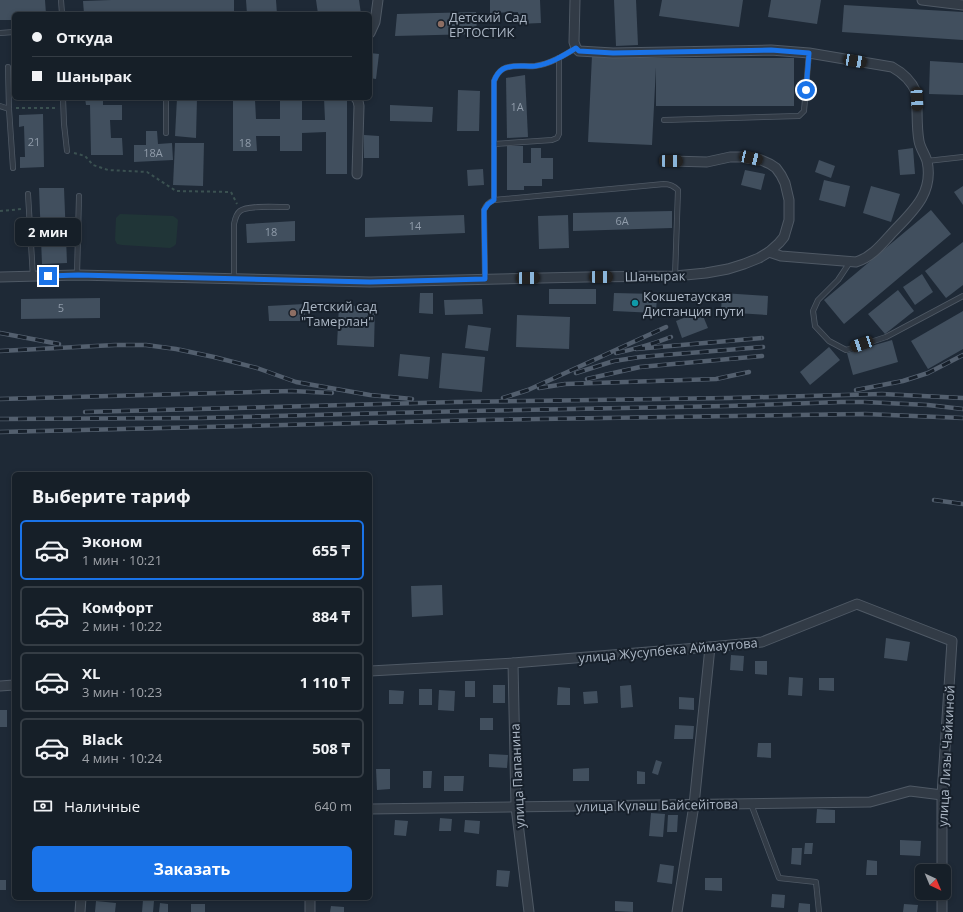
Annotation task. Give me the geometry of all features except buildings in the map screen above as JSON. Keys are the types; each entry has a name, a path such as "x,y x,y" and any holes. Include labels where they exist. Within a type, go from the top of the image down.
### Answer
{"street":[{"path":"372,29 375,22 378,0"},
{"path":"574,0 574,42 579,51 613,53 771,50 809,53 885,66 898,70 909,79 916,92 919,143 927,161 928,178 924,193 916,207 879,247 864,260 850,262 781,256 769,252"},
{"path":"922,0 963,5"},
{"path":"357,100 359,106 357,174"},
{"name":"Шанырак","path":"0,277 78,275 370,282 675,276 706,273 744,264 769,252 784,237 789,220 789,200 785,183 776,168 761,160 741,157 730,157 707,162 671,161"},
{"name":"улица Жусупбека Аймаутова","path":"372,671 513,663 762,642 858,604 952,641"},
{"name":"улица Лизы Чайкиной","path":"942,864 942,795 952,641"},
{"path":"677,912 694,805 710,647"},
{"name":"улица Папанина","path":"513,663 516,807 529,912"},
{"path":"0,686 12,685"},
{"name":"улица Күләш Байсейітова","path":"372,809 870,802 910,791 942,795"},
{"path":"80,912 81,900"},
{"path":"310,900 310,912"},
{"path":"942,900 942,912"}],"lane":[{"path":"62,0 62,12"},
{"path":"0,33 12,32"},
{"path":"494,200 494,81 496,76 503,68 508,66 535,66 559,58 576,48"},
{"path":"664,120 799,116 804,111 809,53"},
{"path":"494,144 552,140 558,136 559,58"},
{"path":"8,67 13,168"},
{"path":"63,100 67,151"},
{"path":"166,100 166,133"},
{"path":"0,106 9,108"},
{"path":"927,161 963,157"},
{"path":"485,279 484,210 488,204 494,200 669,184 678,190 675,276"},
{"path":"28,194 33,277"},
{"path":"78,275 79,196"},
{"path":"234,279 234,224 240,211 246,208 287,207"},
{"path":"850,262 838,280 818,300 813,311 815,326 829,341 846,350 886,337 963,296"},
{"path":"751,804 779,878 816,882 819,912"}],"path":[{"path":"9,108 63,108"},
{"path":"67,151 85,156 94,165 108,170 147,172 176,191 231,192 240,211"},
{"path":"0,211 29,209"}],"green space":[{"path":"120,214 173,216 178,220 176,244 170,248 117,244 115,240 116,218"}],"railway":[{"path":"503,398 528,390 666,327"},
{"path":"0,333 59,344"},
{"path":"616,353 671,337"},
{"path":"636,349 762,338"},
{"path":"0,351 115,345 146,345 176,349 214,357 257,368 296,382 370,395 412,399"},
{"path":"576,373 614,361 640,357 763,347"},
{"path":"856,390 903,381 928,373 963,355"},
{"path":"587,379 640,367 762,356"},
{"path":"539,388 565,384 716,379 749,372"},
{"path":"0,399 292,391 332,393"},
{"path":"85,412 456,402 882,394 963,398"},
{"path":"0,419 201,418 841,402 928,405 963,409"},
{"path":"0,432 483,420 865,414 963,418"},
{"path":"934,500 963,504"}],"place":[{"name":"Детский Сад ЕРТОСТИК","path":"441,24"},
{"name":"Кокшетауская Дистанция пути","path":"635,303"},
{"name":"Детский сад \"Тамерлан\"","path":"293,313"}],"route":[{"path":"48,276 78,275 370,282 485,279 484,210 490,202 494,200 494,81 496,76 503,68 508,66 535,66 559,58 576,48 579,51 613,53 771,50 809,53 806,90"}]}
